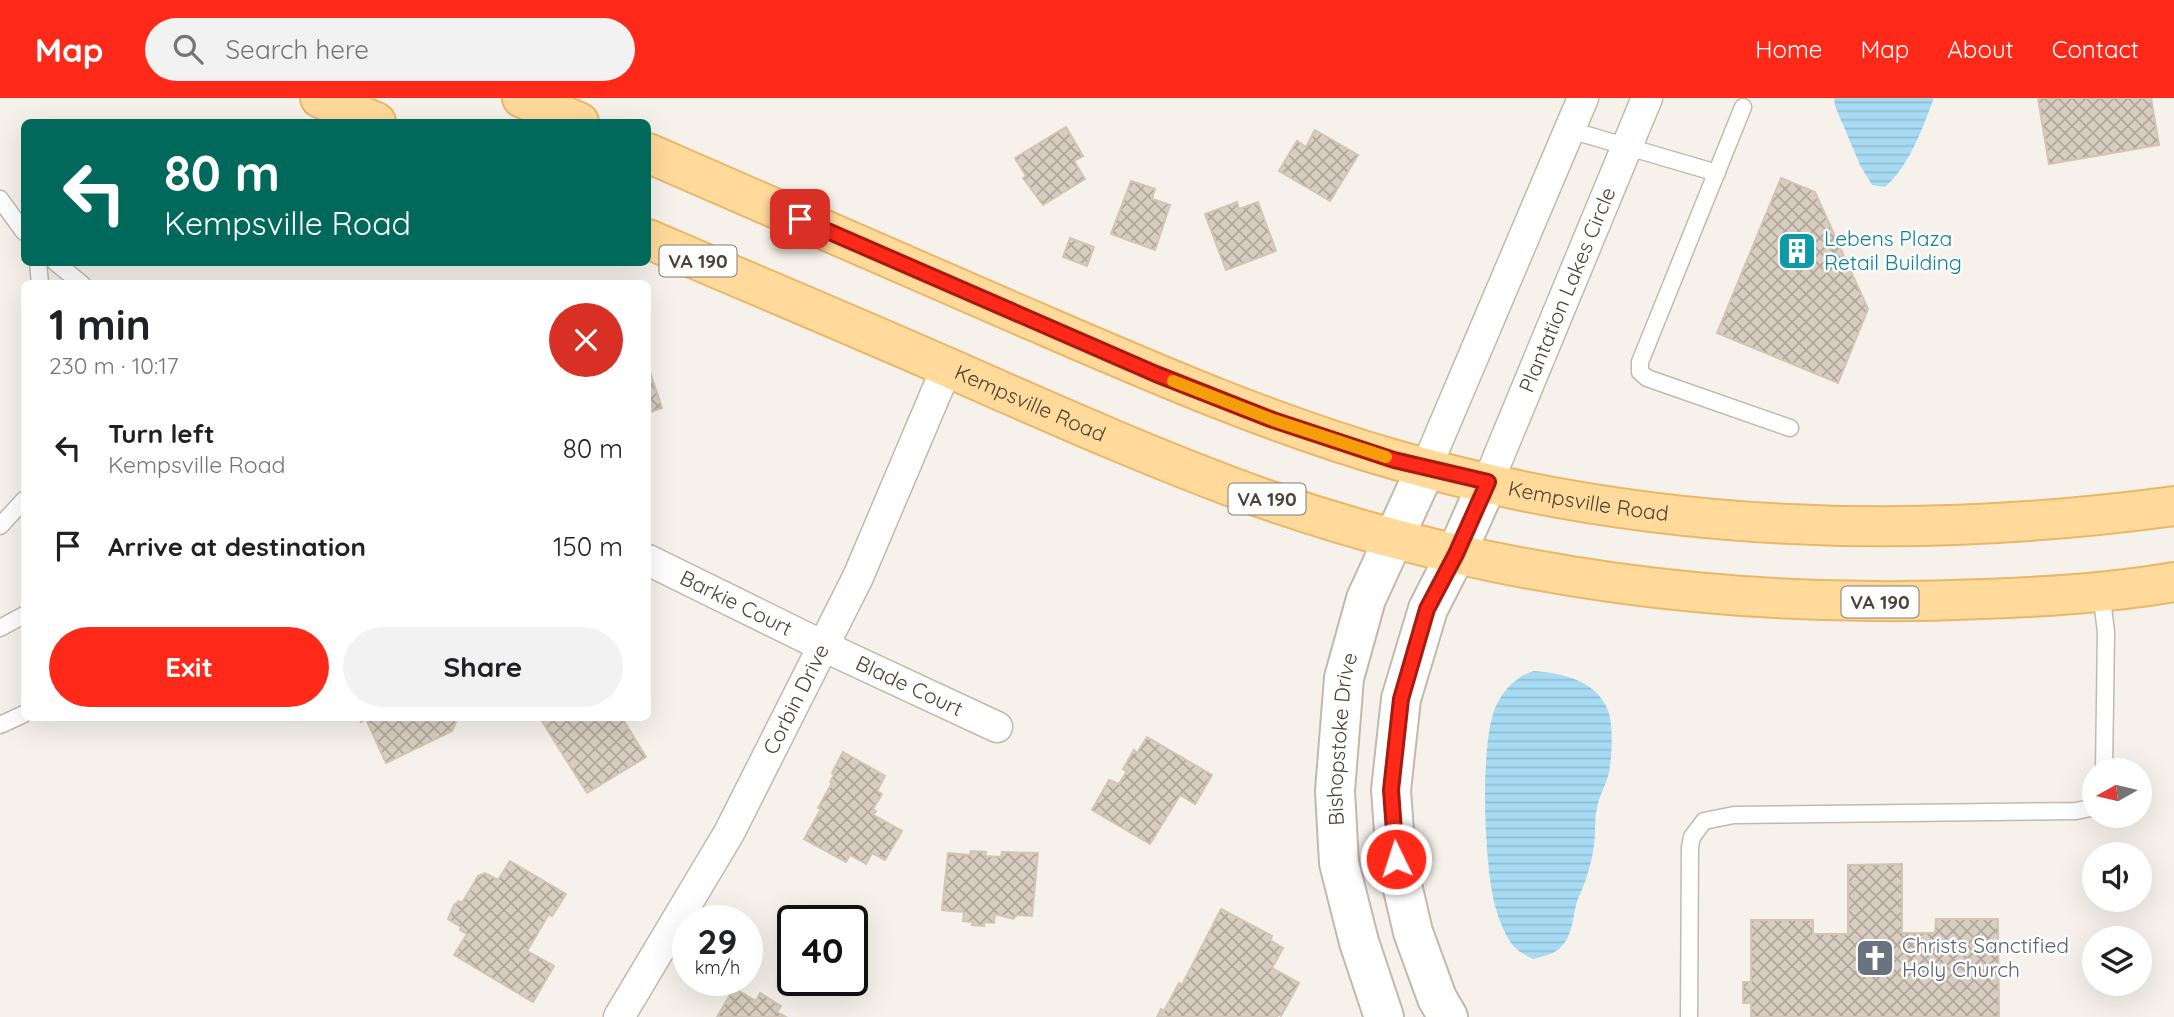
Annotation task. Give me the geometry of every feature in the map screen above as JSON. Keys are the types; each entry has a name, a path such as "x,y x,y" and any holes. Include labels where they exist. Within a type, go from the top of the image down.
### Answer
{"main road":[{"path":"320,98 369,119"},
{"path":"522,98 572,119"},
{"name":"Kempsville Road","path":"651,154 1169,379 1273,420 1426,468 1550,496 1696,519 1808,526 1945,526 2052,520 2174,506"},
{"name":"Kempsville Road","path":"651,240 1086,428 1259,496 1393,538 1456,554 1561,575 1670,590 1803,601 1923,602 2042,597 2174,582"}],"street":[{"path":"1426,468 1583,98"},
{"name":"Plantation Lakes Circle","path":"1488,482 1647,98"},
{"name":"Corbin Drive","path":"618,1017 729,832 858,577 947,367"},
{"name":"Bishopstoke Drive","path":"1384,1017 1359,942 1339,863 1335,790 1344,678 1366,599 1426,468"},
{"path":"1448,1017 1437,998 1413,932 1396,859 1391,790 1401,699 1427,609 1456,554 1488,482"},
{"name":"Barkie Court","path":"651,561 823,646"},
{"name":"Blade Court","path":"823,646 997,727"}],"lane":[{"path":"1743,107 1640,362 1640,372 1647,378 1790,428"},
{"path":"1570,130 1717,173"},
{"path":"0,199 21,228"},
{"path":"60,266 77,280"},
{"path":"0,526 21,503"},
{"path":"2101,591 2106,632 2104,758"},
{"path":"0,628 21,617"},
{"path":"0,725 21,715"},
{"path":"1689,1017 1690,848 1692,838 1704,821 1734,815 2082,810"}],"water":[{"path":"1834,98 1934,98 1920,134 1902,168 1885,187 1872,185 1860,165"},
{"path":"1534,671 1566,676 1586,685 1602,698 1611,722 1612,740 1609,772 1596,813 1592,858 1569,934 1556,951 1533,959 1518,951 1511,943 1497,913 1486,837 1485,775 1487,747 1496,706 1512,684"}],"building":[{"path":"2038,98 2151,98 2159,145 2049,164"},
{"path":"1066,127 1083,156 1074,161 1085,179 1043,205 1023,178 1026,176 1015,158"},
{"path":"1315,130 1358,155 1330,201 1279,171 1297,141 1306,147"},
{"name":"Lebens Plaza Retail Building","path":"1781,178 1815,192 1868,309 1838,383 1717,333"},
{"path":"1131,181 1155,189 1152,199 1170,205 1155,250 1111,234"},
{"path":"1237,202 1239,209 1258,202 1276,251 1226,270 1205,214"},
{"path":"1070,238 1094,247 1087,266 1063,257"},
{"path":"651,375 662,408 651,412"},
{"path":"367,721 456,721 452,731 386,763"},
{"path":"542,721 624,721 646,757 587,793"},
{"path":"1147,737 1212,775 1195,804 1180,795 1150,844 1092,810 1109,780 1119,784 1127,771 1123,769 1134,750 1137,753"},
{"path":"843,752 885,776 877,791 882,794 873,809 876,811 873,815 902,831 885,860 872,853 866,864 850,855 846,862 804,839 821,809 818,808 832,783 832,773"},
{"path":"971,851 986,852 985,856 1001,857 1002,852 1038,853 1032,916 1017,915 1013,919 995,914 994,923 984,922 984,926 963,921 964,912 942,910 948,853 970,855"},
{"path":"510,861 566,894 552,916 549,914 527,951 554,966 533,1002 454,955 467,934 448,919 454,905 459,901 462,903 478,876 485,873 498,880"},
{"name":"Christs Sanctified Holy Church","path":"1902,864 1902,933 1935,933 1936,919 1998,919 1999,1017 1751,1017 1751,1003 1743,1003 1743,982 1751,982 1751,920 1813,920 1813,934 1848,934 1848,865"},
{"path":"1221,909 1272,936 1270,940 1283,948 1272,968 1299,983 1281,1016 1157,1017 1161,1009 1164,1011 1179,983 1182,985"},
{"path":"763,995 781,1006 777,1012 786,1017 717,1017 729,996 748,996 756,1001 758,996"}],"slow traffic":[{"path":"1173,381 1273,420 1386,457"}],"place":[{"name":"Lebens Plaza Retail Building","path":"1797,251"},
{"name":"Christs Sanctified Holy Church","path":"1875,958"}],"route":[{"path":"800,219 1156,374 1273,420 1394,460 1488,482 1456,554 1427,609 1401,699 1391,790 1396,859"}]}
